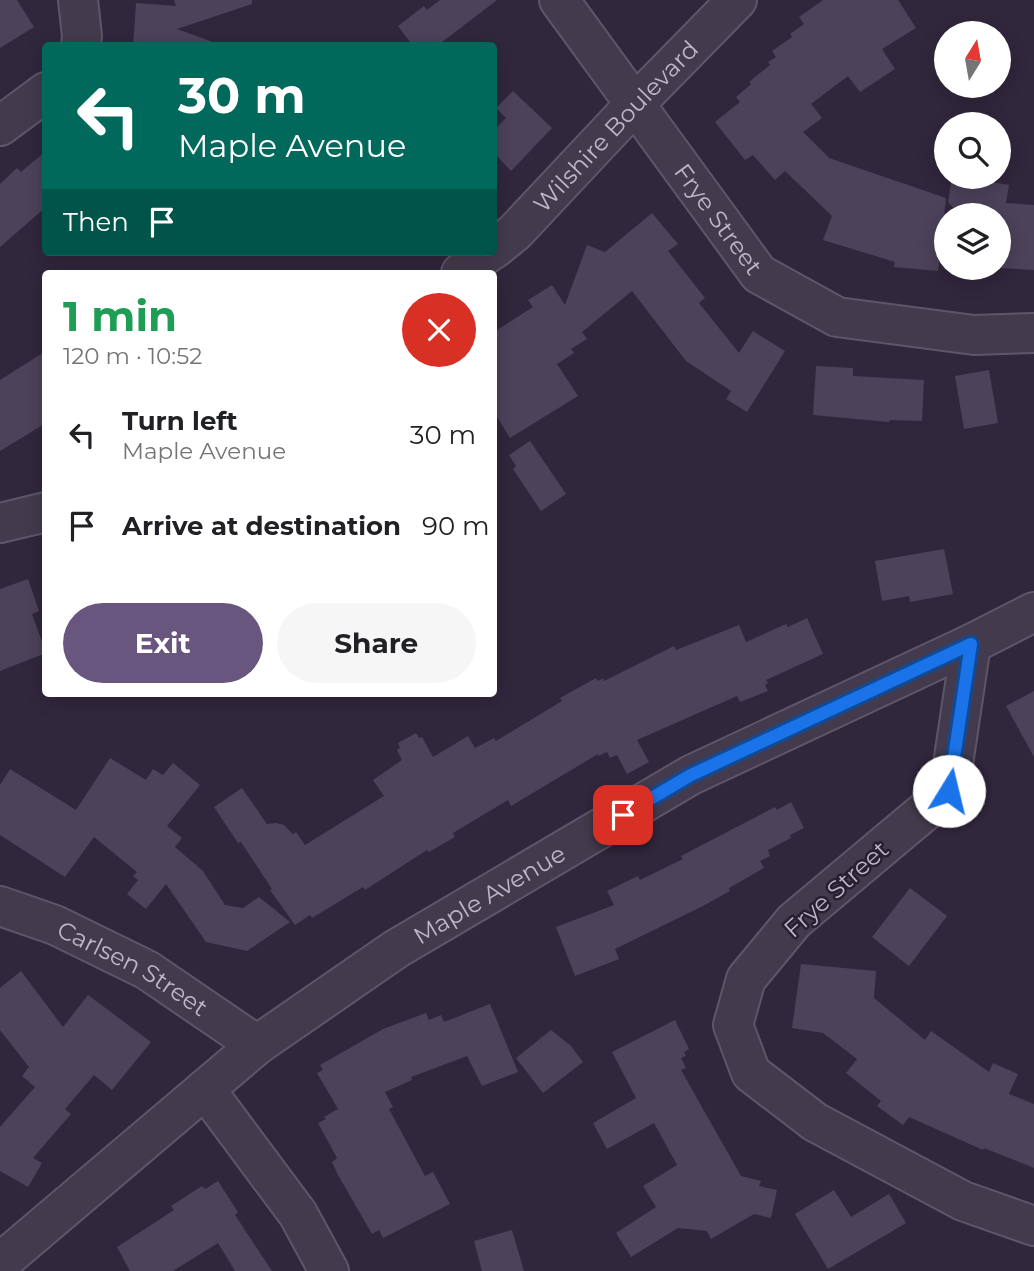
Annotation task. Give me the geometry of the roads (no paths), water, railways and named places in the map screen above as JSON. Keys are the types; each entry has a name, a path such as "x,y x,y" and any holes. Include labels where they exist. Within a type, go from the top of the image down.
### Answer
{"street":[{"name":"Frye Street","path":"559,0 759,274 837,317 974,335 1034,333"},
{"name":"Wilshire Boulevard","path":"497,246 516,232 737,0"},
{"path":"0,126 42,95"},
{"name":"Wilshire Boulevard","path":"465,270 483,256"},
{"path":"0,523 42,513"},
{"name":"Maple Avenue","path":"0,1263 257,1045 396,949 691,775 1034,612"},
{"name":"Frye Street","path":"971,644 949,791 794,921 746,979 733,1026 751,1073 815,1122 963,1201 1034,1226"},
{"name":"Carlsen Street","path":"0,906 55,925 147,970 257,1045"},
{"path":"205,1089 298,1214 329,1271"}]}
